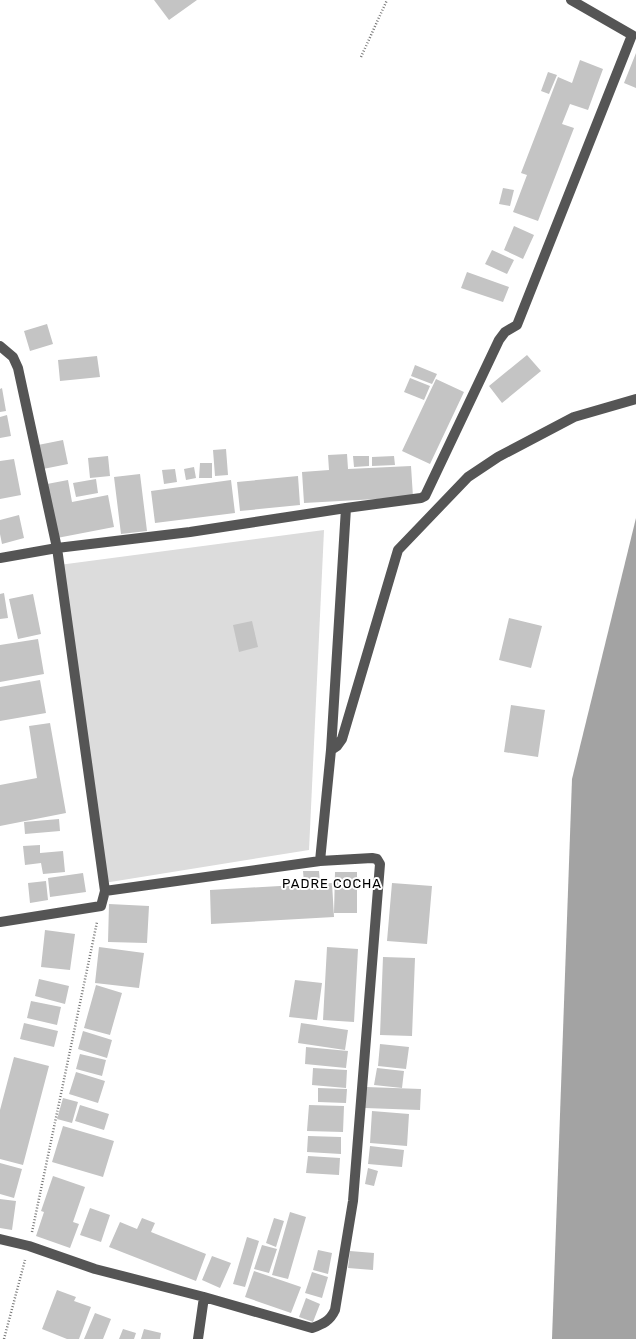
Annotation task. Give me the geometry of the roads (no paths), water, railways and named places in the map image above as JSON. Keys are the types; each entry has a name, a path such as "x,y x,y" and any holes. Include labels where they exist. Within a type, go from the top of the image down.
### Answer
{"street":[{"path":"0,558 56,548 190,532 420,498 425,496 499,340 505,332 517,326 632,35 571,0"},
{"path":"0,346 13,357 18,368 56,548 104,891 101,906 0,922"},
{"path":"331,750 342,739 398,550 468,478 498,457 574,417 636,399"},
{"path":"320,861 331,750 346,508"},
{"path":"0,1239 29,1246 95,1269 204,1297 312,1328 323,1324 332,1318 335,1310 353,1201 380,864 377,860 372,858 320,861 104,891"},
{"path":"198,1339 204,1297"}],"district":[{"name":"PADRE COCHA","path":"332,883"}]}
